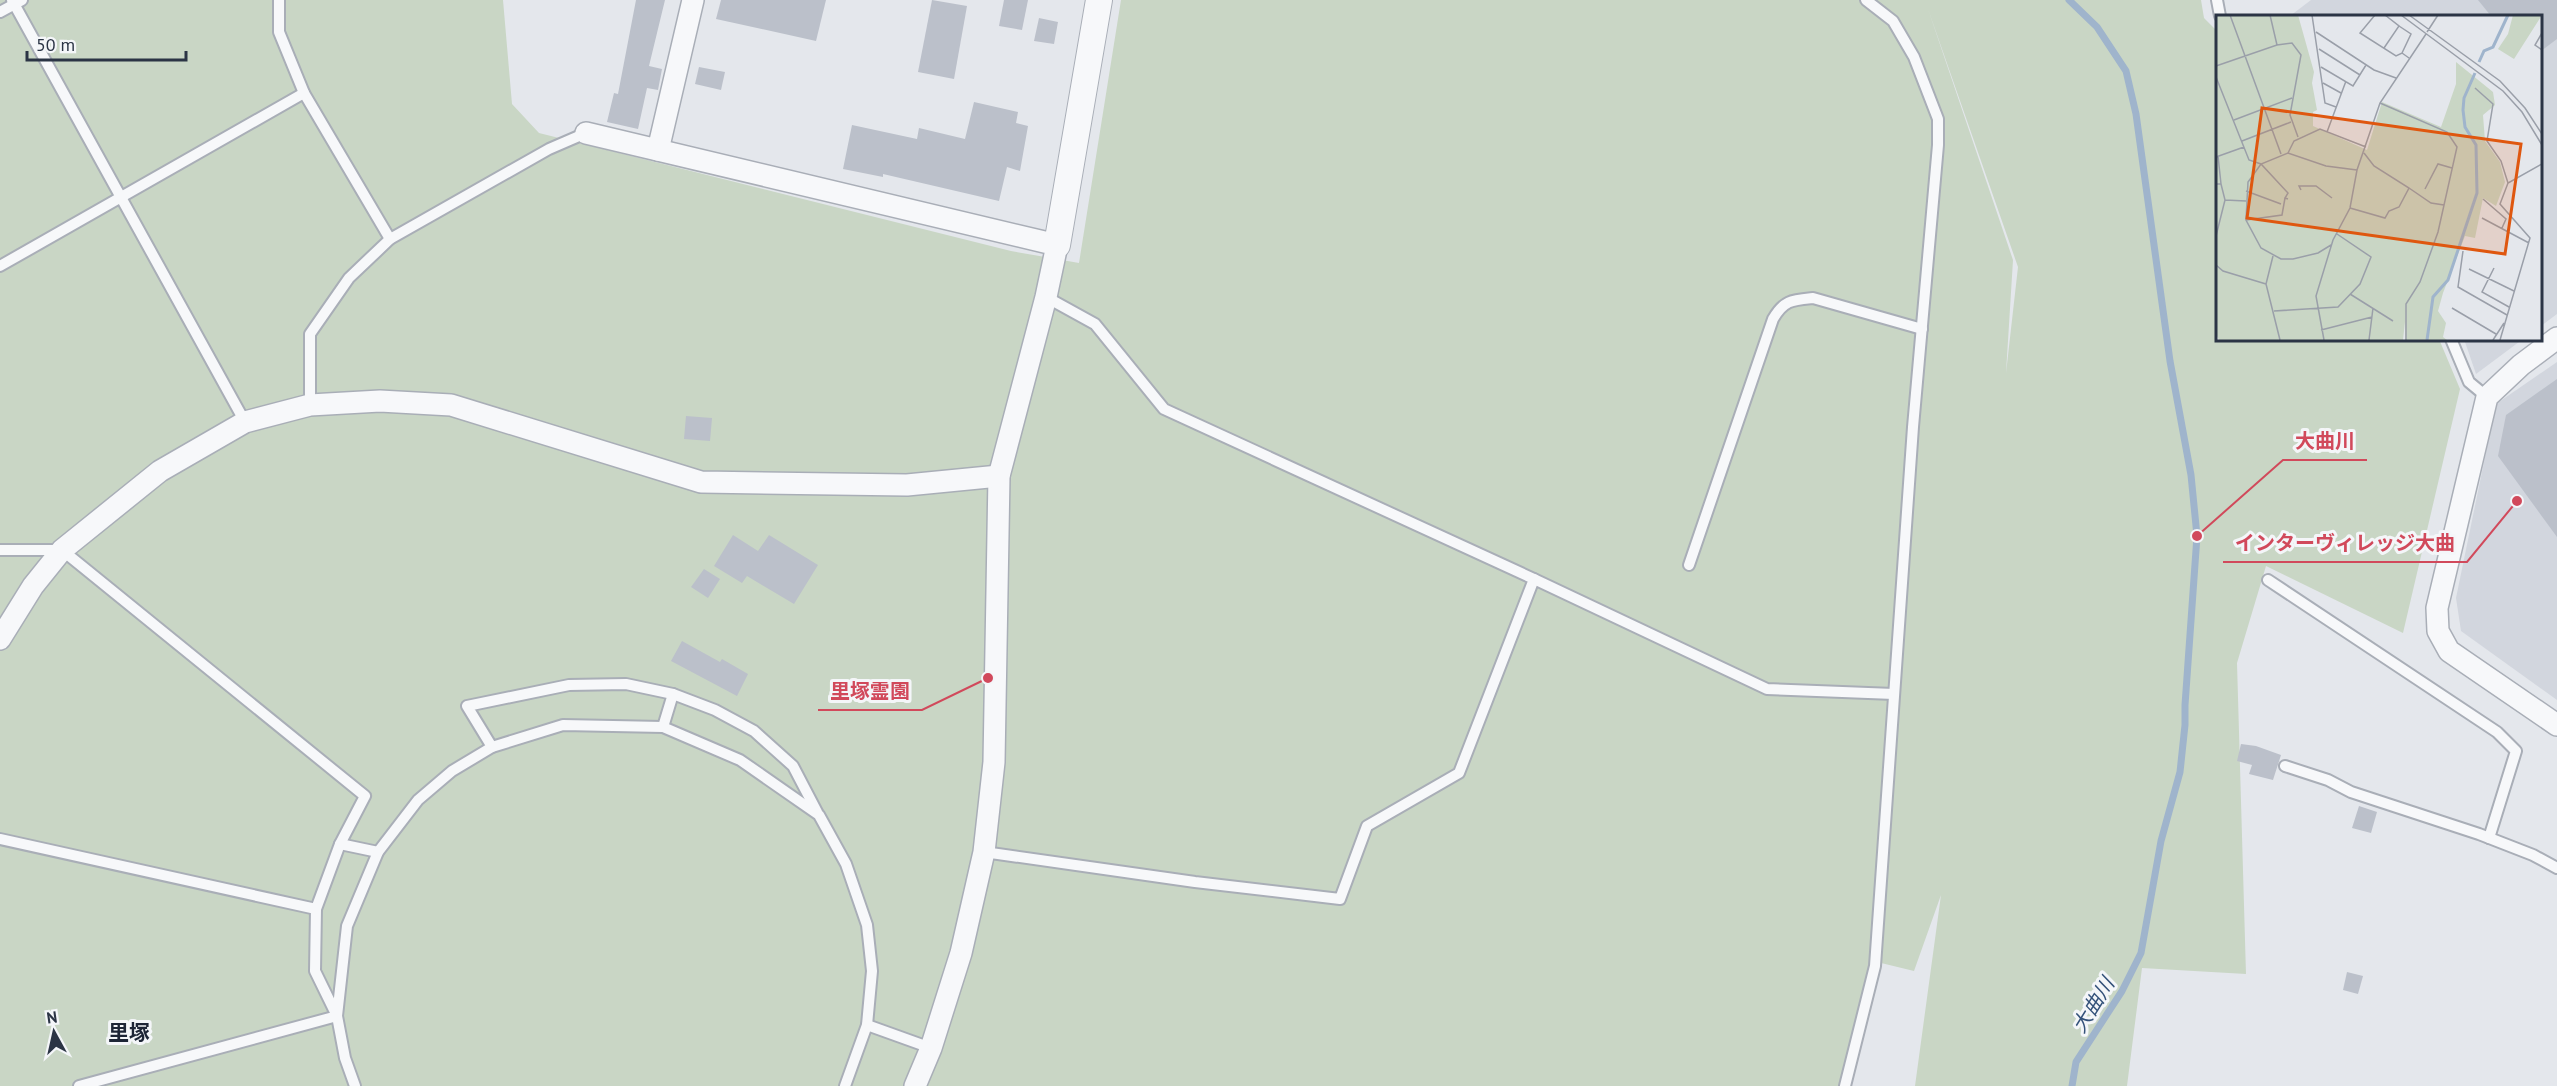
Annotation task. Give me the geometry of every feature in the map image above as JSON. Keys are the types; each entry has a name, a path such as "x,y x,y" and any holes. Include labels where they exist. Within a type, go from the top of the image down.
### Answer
{"street":[{"path":"658,150 693,0"},
{"path":"915,1086 931,1048 961,953 984,852 994,762 999,477 1046,297 1099,0"},
{"path":"586,133 1057,244"},
{"path":"2557,338 2521,365 2487,397 2437,608 2438,631 2449,651 2557,725"},
{"path":"0,639 33,586 62,550 159,471 244,422 310,405 380,401 451,405 701,482 907,485 999,477"}],"lane":[{"path":"279,0 279,32 304,93 390,239"},
{"path":"1845,1086 1875,966 1922,328 1938,145 1938,118 1914,57 1893,21 1866,0"},
{"path":"2217,0 2220,15"},
{"path":"0,12 16,1 121,199 244,422"},
{"path":"0,266 304,93"},
{"path":"310,405 310,334 349,278 390,239 549,149 586,133"},
{"path":"1046,297 1095,324 1164,409 1767,689 1894,694"},
{"path":"1689,566 1773,319 1781,306 1795,300 1813,298 1922,328"},
{"path":"2451,340 2469,381 2487,397"},
{"path":"0,550 62,550 364,796 340,844 316,909 315,971 337,1016 345,1058 355,1086"},
{"path":"984,852 1195,882 1340,898 1367,826 1458,773 1534,579"},
{"path":"2268,580 2497,732 2516,750 2489,838"},
{"path":"492,747 467,706 569,685 626,684 673,694 715,710 754,731 793,766 846,864 867,925 872,972 867,1025 845,1086"},
{"path":"663,727 673,694"},
{"path":"337,1016 347,927 378,852 418,800 452,771 492,747 563,724 663,727 740,760 819,815"},
{"path":"2285,766 2328,780 2351,792 2489,838 2557,868"},
{"path":"0,839 316,909"},
{"path":"340,844 378,852"},
{"path":"79,1086 337,1016"},
{"path":"867,1025 931,1048"}],"shaded area":[{"path":"2311,0 2557,0 2557,314 2542,325 2542,15 2291,15"},
{"path":"2464,340 2522,340 2476,374"},
{"path":"2557,362 2557,700 2461,631 2456,598 2496,404"}],"green space":[{"path":"0,0 503,0 512,104 539,133 1011,251 1079,263 1121,0 2201,0 2204,18 2216,30 2216,340 2439,340 2460,389 2403,633 2266,566 2237,663 2246,974 2142,968 2127,1086 1915,1086 1941,895 1914,971 1877,962 1851,1086 0,1086","holes":["1928,9 2018,267 2006,373 2013,260"]}],"building":[{"path":"636,0 665,0 649,66 662,69 658,90 647,88 638,129 607,122 614,93 618,94"},
{"path":"721,0 826,0 816,41 716,19"},
{"path":"932,0 967,6 954,79 918,72"},
{"path":"1004,0 1028,0 1022,30 999,26"},
{"path":"2478,0 2557,0 2557,39 2542,50 2542,15 2490,15"},
{"path":"1039,18 1058,22 1054,44 1034,41"},
{"path":"699,67 725,72 721,90 695,84"},
{"path":"974,102 1018,112 1016,123 1028,126 1020,171 1007,167 999,201 883,174 883,177 843,169 852,125 917,139 919,128 965,139"},
{"path":"2557,379 2557,537 2498,456 2506,415"},
{"path":"686,416 712,418 710,441 684,439"},
{"path":"733,535 758,551 769,535 818,565 794,604 747,576 742,583 714,566"},
{"path":"704,569 720,579 708,598 691,587"},
{"path":"682,641 748,674 737,696 671,661"},
{"path":"2241,744 2256,746 2281,755 2273,780 2249,774 2252,765 2237,761"},
{"path":"2359,806 2377,812 2371,833 2352,828"},
{"path":"2347,972 2363,976 2358,994 2343,990"}],"waterway":[{"name":"大曲川","path":"2069,0 2097,27 2126,71 2136,114 2170,361 2191,475 2197,536 2180,772 2161,841 2141,953 2122,991 2076,1062 2072,1086"}],"place":[{"name":"インターヴィレッジ大曲","path":"2517,501"},
{"name":"大曲川","path":"2197,536"},
{"name":"里塚霊園","path":"988,678"}],"district":[{"name":"里塚","path":"129,1033"}]}
